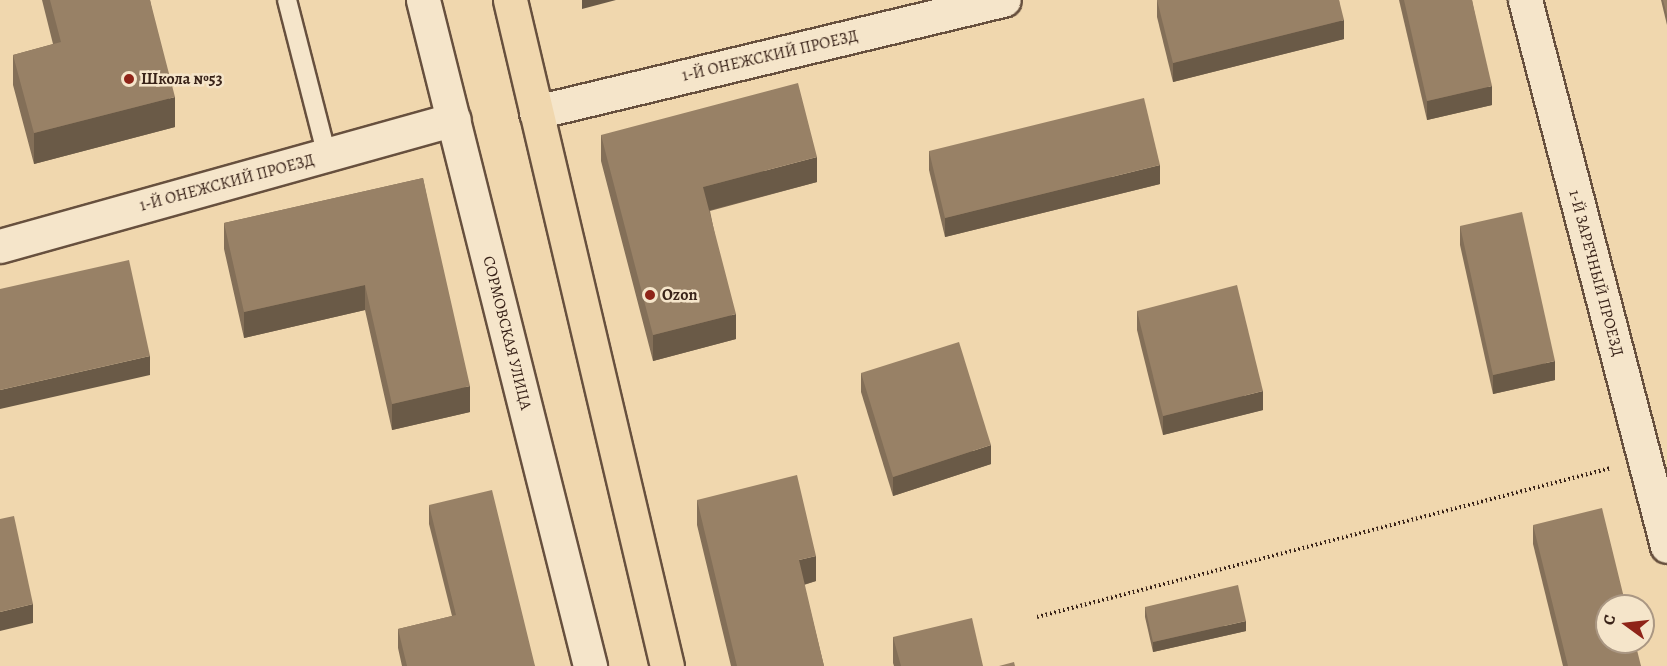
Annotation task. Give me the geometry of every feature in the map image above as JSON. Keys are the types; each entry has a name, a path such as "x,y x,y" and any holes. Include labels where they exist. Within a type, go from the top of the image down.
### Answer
{"highway":[{"path":"510,0 667,666"}],"street":[{"name":"СОРМОВСКАЯ УЛИЦА","path":"423,0 590,666"},
{"name":"1-Й ОНЕЖСКИЙ ПРОЕЗД","path":"536,112 1004,0"},
{"name":"1-Й ЗАРЕЧНЫЙ ПРОЕЗД","path":"1525,0 1667,546"},
{"name":"1-Й ОНЕЖСКИЙ ПРОЕЗД","path":"0,246 454,119"}],"lane":[{"path":"287,0 327,156"}],"path":[{"path":"1037,617 1644,459"}],"building":[{"path":"50,0 150,0 175,97 34,133 13,55 61,42"},
{"path":"1157,0 1339,0 1344,20 1173,63"},
{"path":"1404,0 1472,0 1492,86 1427,101"},
{"path":"1663,0 1667,0 1667,15"},
{"path":"798,83 817,157 703,187 736,314 653,335 601,135"},
{"path":"1144,98 1160,165 945,218 929,151"},
{"path":"423,178 470,386 392,404 365,285 244,312 224,223"},
{"path":"1522,212 1555,361 1493,375 1460,226"},
{"path":"129,260 150,356 0,390 0,289"},
{"path":"1237,285 1263,391 1163,416 1137,311"},
{"path":"959,342 991,445 893,477 861,373"},
{"path":"797,475 816,556 799,560 824,666 737,666 697,500"},
{"path":"492,490 535,666 407,666 398,629 456,615 429,505"},
{"path":"1602,508 1623,594 1595,594 1595,654 1638,654 1641,666 1568,666 1533,525"},
{"path":"14,516 33,604 0,612 0,519"},
{"path":"1238,585 1246,621 1153,642 1145,607"},
{"path":"972,618 983,666 901,666 893,637"},
{"path":"1014,662 1015,666 999,666"}],"place":[{"name":"Школа №53","path":"129,79"},
{"name":"Ozon","path":"650,295"}]}
